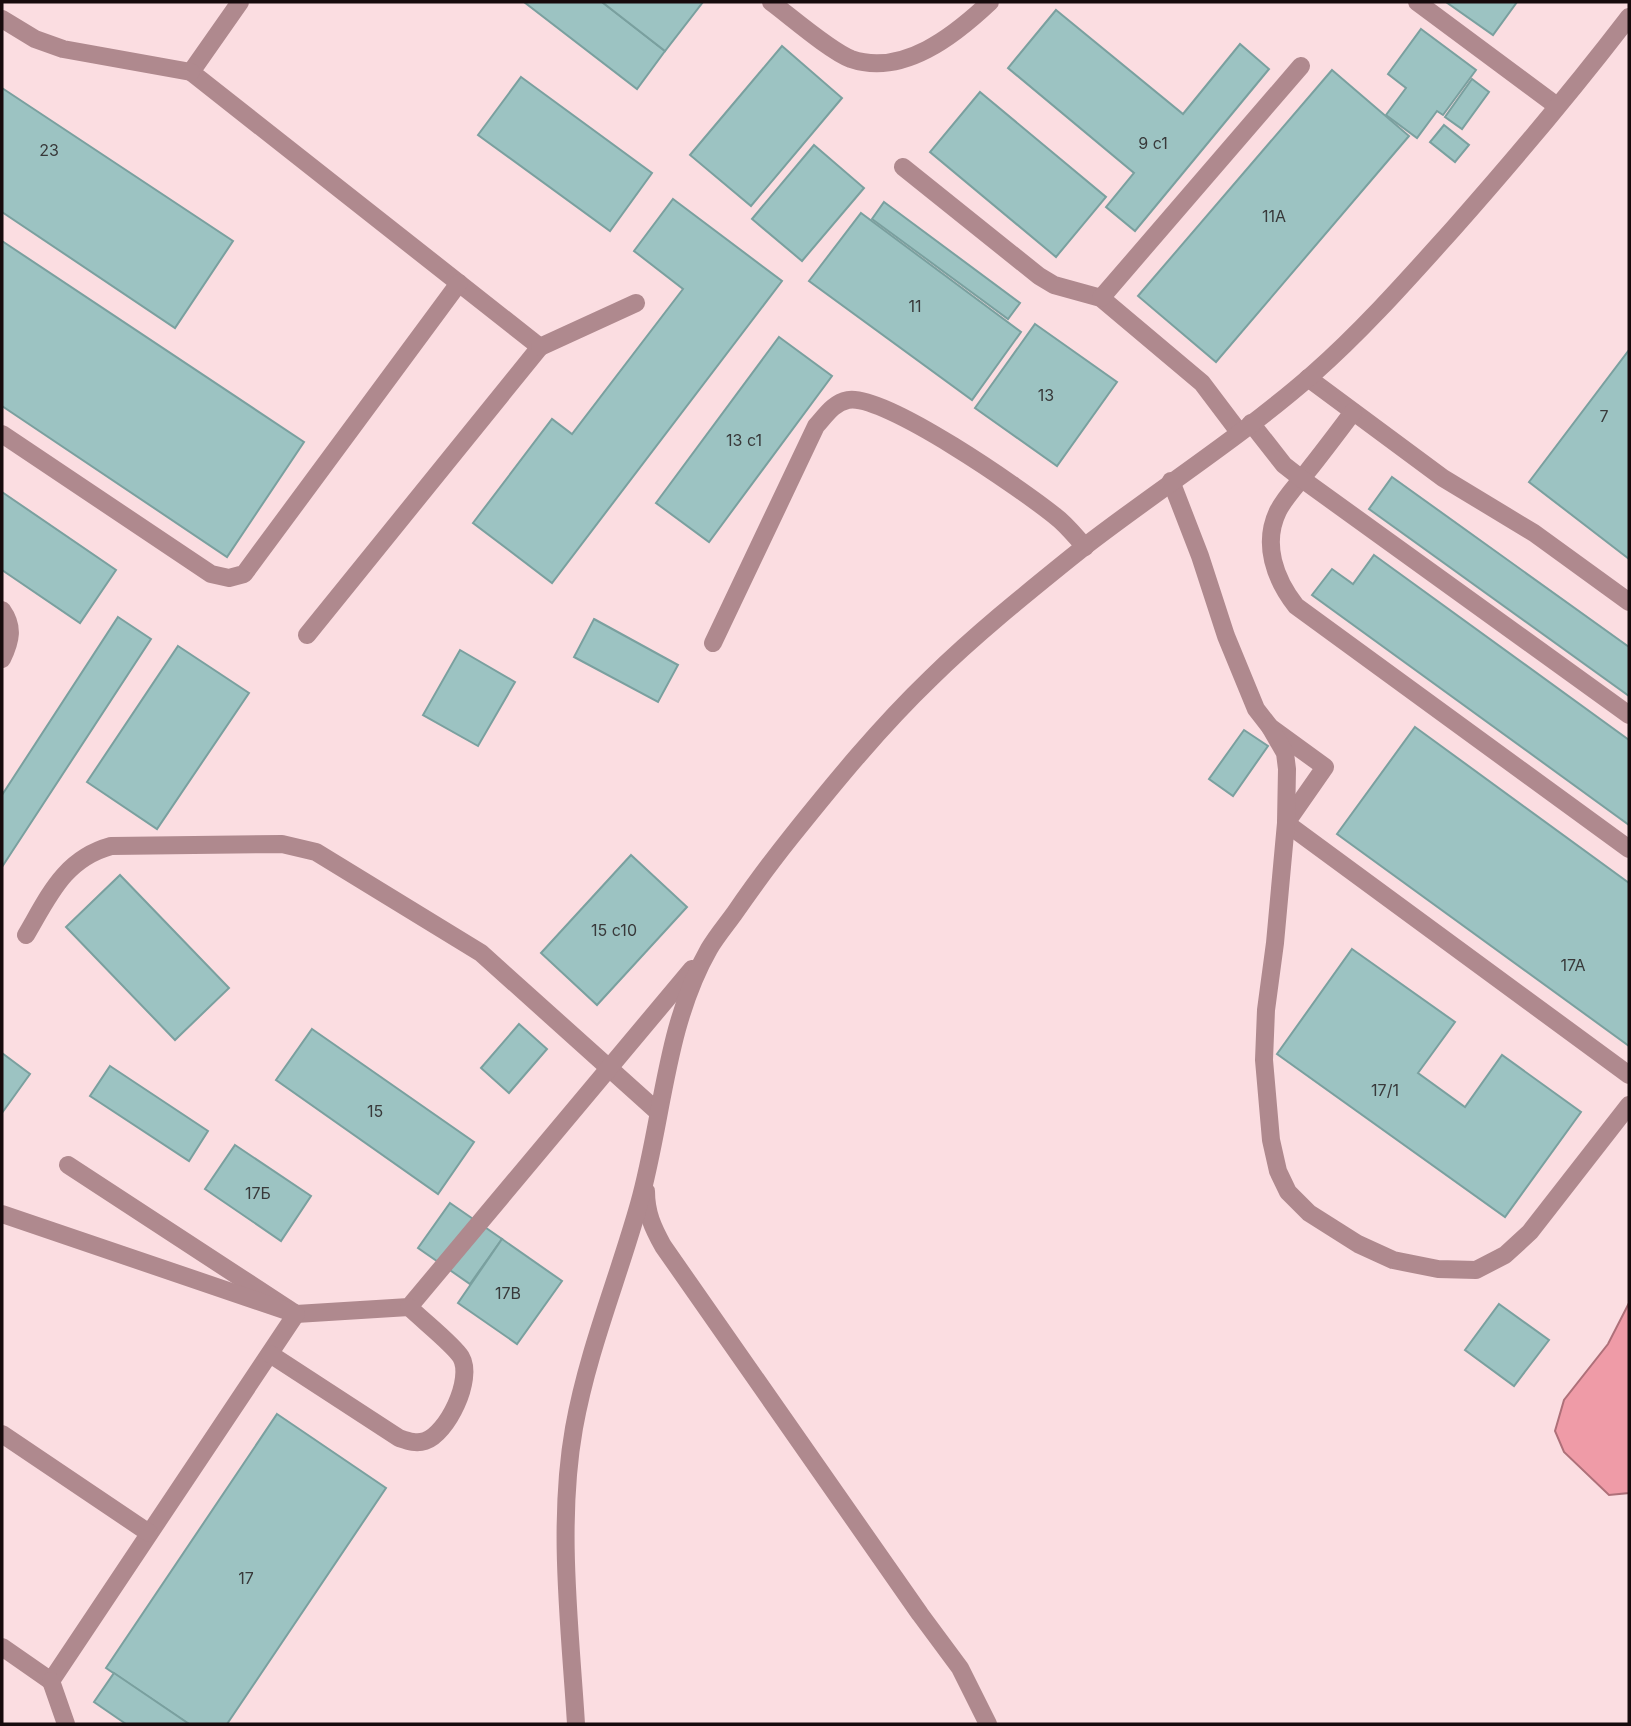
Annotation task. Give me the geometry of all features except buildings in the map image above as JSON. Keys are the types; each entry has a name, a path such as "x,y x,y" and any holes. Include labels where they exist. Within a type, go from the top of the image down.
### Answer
{"street":[{"path":"191,72 240,2"},
{"path":"771,2 837,51 850,58 873,63 906,58 934,47 990,2"},
{"path":"1417,2 1557,106"},
{"path":"2,1214 296,1314 409,1307 710,948 773,859 874,738 931,677 1002,613 1171,481 1308,379 1345,345 1401,288 1486,192 1629,17"},
{"path":"2,19 35,39 63,49 191,72 540,347"},
{"path":"1101,298 1301,66"},
{"path":"903,167 1039,276 1054,285 1101,298 1202,383 1302,479 1629,715"},
{"path":"2,433 211,573 229,578 244,574 459,283"},
{"path":"307,635 540,347 636,303"},
{"path":"1308,379 1443,478 1534,533 1629,602"},
{"path":"713,643 816,426 832,407 850,400 868,402 892,411 978,461 1056,516 1085,547"},
{"path":"1353,412 1278,510 1271,535 1276,572 1285,592 1296,606 1629,849"},
{"path":"1171,481 1200,556 1226,636 1256,709 1285,753 1286,823 1266,1010 1264,1060 1271,1140 1278,1171 1288,1192 1309,1213 1358,1244 1393,1260 1438,1269 1475,1270 1505,1255 1530,1232 1629,1105"},
{"path":"2,610 9,620 11,638 2,659"},
{"path":"1270,727 1325,767 1286,823"},
{"path":"1286,823 1629,1075"},
{"path":"26,935 55,885 78,860 96,850 111,846 299,846 316,852 466,942 659,1112"},
{"path":"576,1724 567,1555 573,1434 586,1369 646,1181 681,1017 690,990 710,948"},
{"path":"68,1165 296,1314"},
{"path":"646,1181 646,1207 651,1225 663,1246 960,1668 988,1724"},
{"path":"270,1354 399,1438 412,1443 427,1440 438,1434 458,1401 465,1387 466,1373 461,1357 409,1307"},
{"path":"51,1681 296,1314"},
{"path":"2,1434 149,1533"},
{"path":"2,1647 51,1681 66,1724"}],"shaded area":[{"path":"1629,1303 1629,1493 1609,1495 1564,1452 1555,1431 1564,1400 1608,1344"}]}
